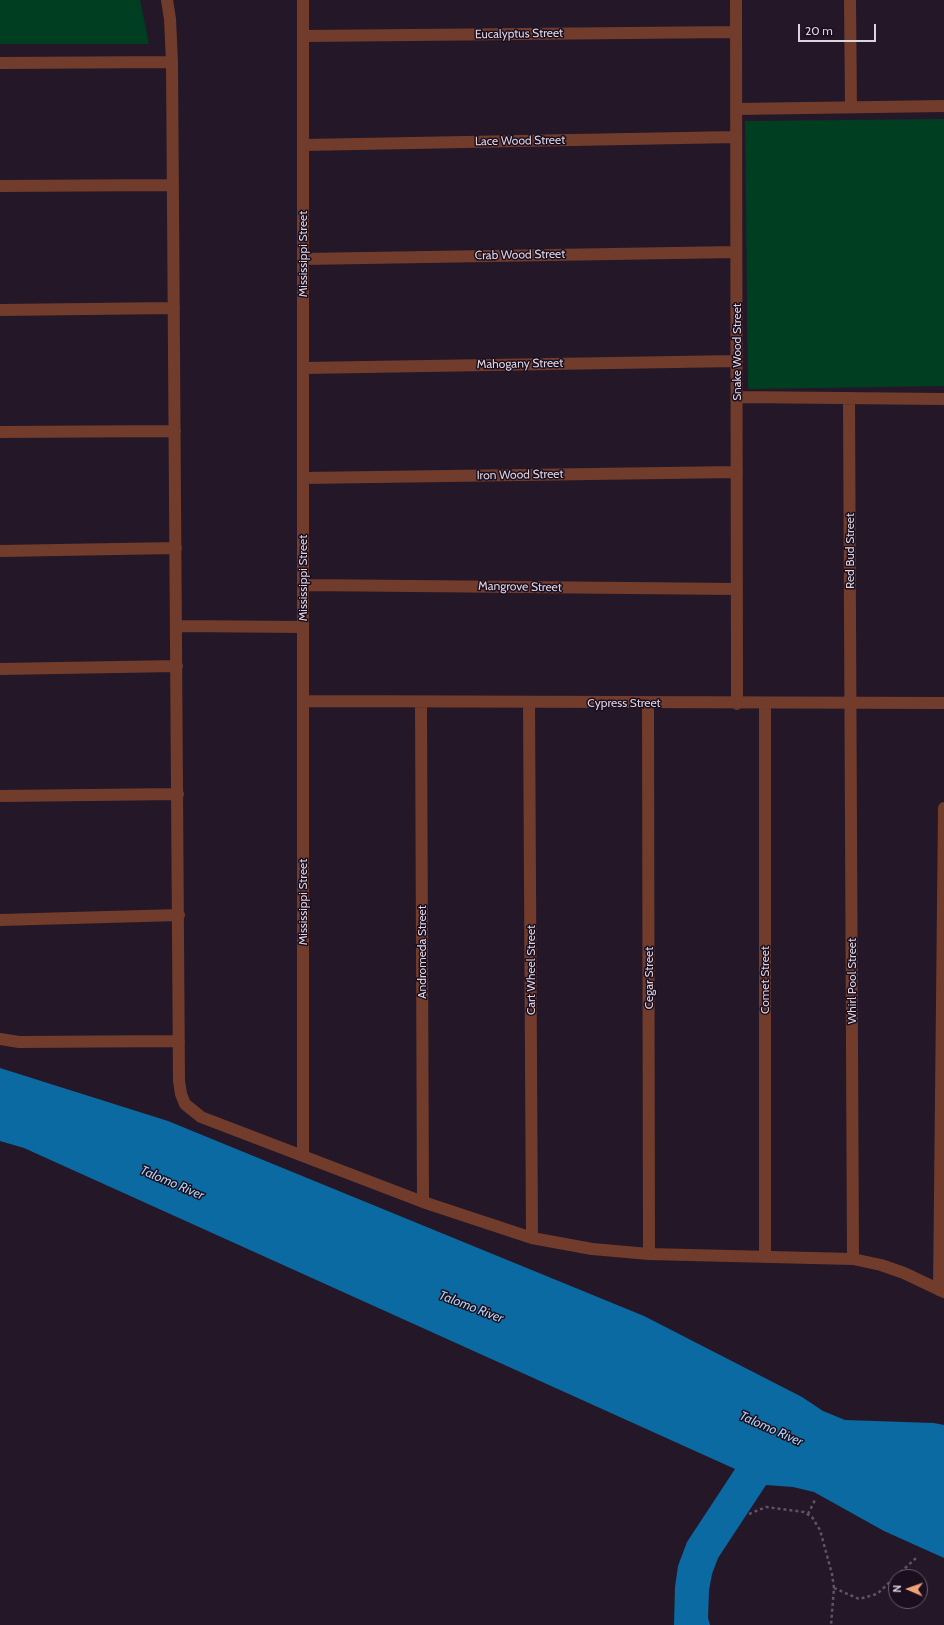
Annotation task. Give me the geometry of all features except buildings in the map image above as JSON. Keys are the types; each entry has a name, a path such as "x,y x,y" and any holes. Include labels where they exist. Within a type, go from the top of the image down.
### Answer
{"street":[{"path":"167,0 170,19 172,62 179,1041 181,1094 185,1104 201,1117 423,1202 532,1238 592,1249 649,1254 853,1259 881,1265 904,1273 942,1291 944,808"},
{"name":"Mississippi Street","path":"303,0 303,1155"},
{"name":"Snake Wood Street","path":"736,0 737,704"},
{"path":"850,0 851,107"},
{"name":"Eucalyptus Street","path":"303,36 736,32"},
{"path":"0,63 172,62"},
{"path":"736,109 944,106"},
{"name":"Lace Wood Street","path":"303,145 736,137"},
{"path":"0,186 173,185"},
{"name":"Crab Wood Street","path":"303,259 736,252"},
{"path":"0,310 174,308"},
{"name":"Mahogany Street","path":"303,368 737,361"},
{"path":"737,397 944,399"},
{"name":"Red Bud Street","path":"849,398 852,704"},
{"path":"0,432 175,431"},
{"name":"Iron Wood Street","path":"304,478 737,472"},
{"path":"0,551 176,548"},
{"name":"Mangrove Street","path":"303,585 737,589"},
{"path":"177,626 303,628"},
{"path":"0,669 177,666"},
{"name":"Cypress Street","path":"303,701 737,704 944,703"},
{"name":"Andromeda Street","path":"421,702 423,1202"},
{"name":"Cart Wheel Street","path":"529,702 532,1238"},
{"name":"Cegar Street","path":"648,703 649,1254"},
{"name":"Comet Street","path":"765,704 765,1257"},
{"name":"Whirl Pool Street","path":"852,704 853,1259"},
{"path":"0,796 178,794"},
{"path":"0,920 179,916"},
{"path":"0,1039 20,1042 179,1041"}],"path":[{"path":"808,1514 815,1500"},
{"path":"749,1514 766,1507 787,1508 808,1514 812,1517 820,1530 832,1574 834,1588 831,1625"},
{"path":"834,1588 859,1599 877,1594 916,1558"}],"green space":[{"path":"0,0 140,0 149,44 0,44"},
{"path":"944,119 944,386 748,389 745,121"}],"water":[{"name":"Talomo River","path":"0,1068 168,1121 644,1316 802,1397 823,1411 845,1420 934,1423 944,1425 944,1558 884,1531 814,1492 793,1487 766,1485 718,1558 712,1574 709,1590 708,1618 710,1625 674,1625 675,1587 678,1566 687,1542 735,1469 24,1148 0,1141"}]}
